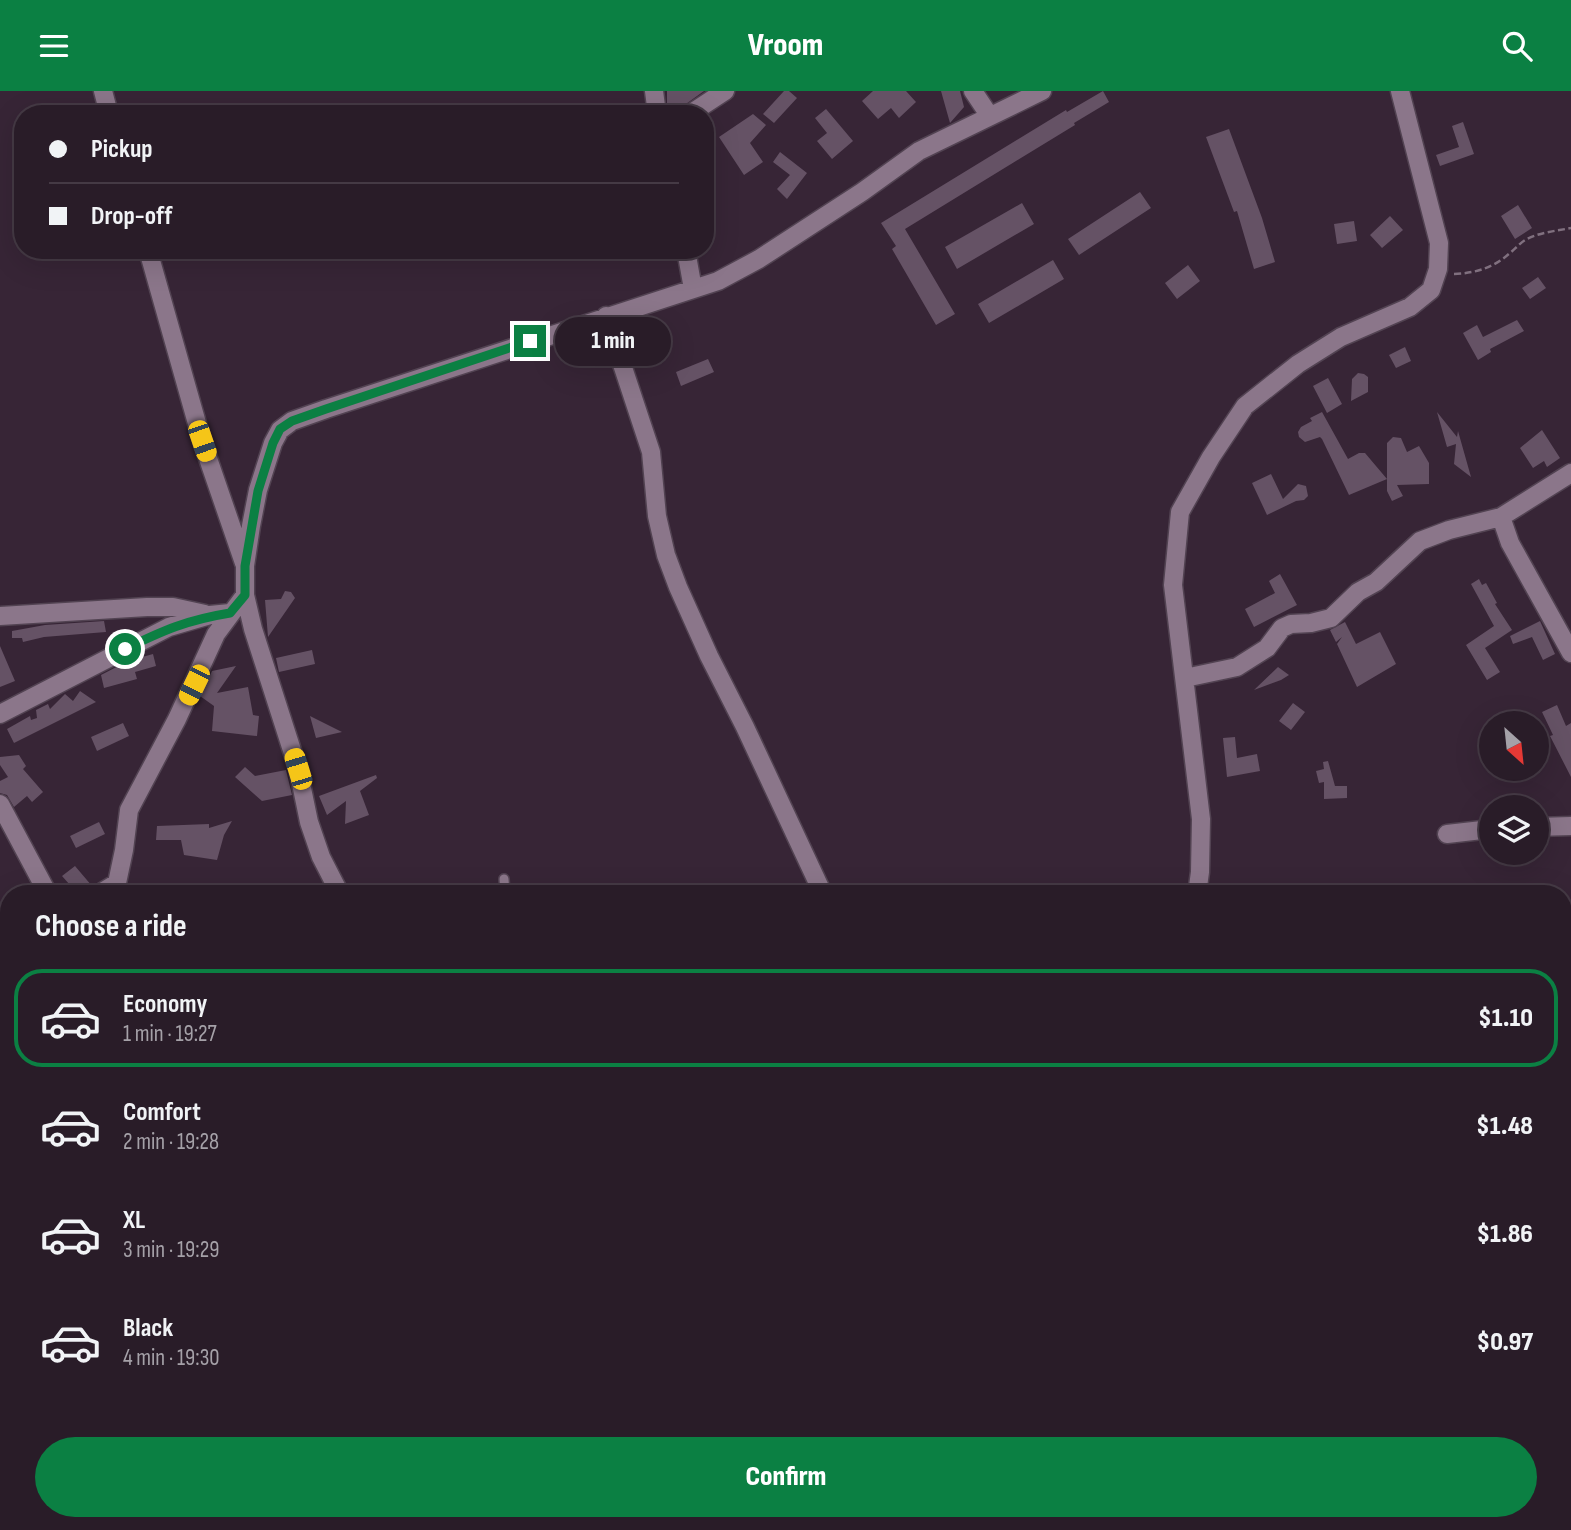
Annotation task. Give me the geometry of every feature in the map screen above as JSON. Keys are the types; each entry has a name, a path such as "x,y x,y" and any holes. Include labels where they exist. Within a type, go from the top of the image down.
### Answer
{"street":[{"path":"704,105 725,91"},
{"path":"974,91 989,115"},
{"path":"335,885 321,857 309,822 298,769 253,629 245,595 245,566 258,491 280,429 292,421 718,281 759,259 919,151 1042,91"},
{"path":"1198,885 1201,819 1173,585 1180,512 1211,457 1245,406 1298,364 1341,337 1410,307 1431,290 1436,276 1439,243 1400,91"},
{"path":"151,259 202,441 245,566"},
{"path":"688,259 693,289"},
{"path":"606,316 651,452 657,516 666,555 678,587 819,885"},
{"path":"1185,678 1237,667 1267,648 1282,628 1331,618 1358,592 1376,582 1420,541 1448,530 1501,517 1571,474"},
{"path":"1501,517 1510,543 1571,653"},
{"path":"114,885 117,883 124,851 129,810 177,719 216,634 245,595"},
{"path":"0,616 147,607 173,607 210,615"},
{"path":"0,714 169,627 210,615 230,613"},
{"path":"2,814 43,885"},
{"path":"1549,827 1571,826"},
{"path":"1447,834 1479,830"}],"lane":[{"path":"503,879 504,885"}],"path":[{"path":"1436,276 1475,273 1499,262 1525,240 1543,233 1571,228"}],"building":[{"path":"667,91 704,91 685,105 667,105"},
{"path":"784,91 789,91 797,98 774,123 763,114"},
{"path":"873,91 906,91 916,102 899,118 891,108 878,119 862,101"},
{"path":"941,91 960,91 964,107 950,123"},
{"path":"1103,91 1109,102 905,229 955,314 936,325 892,249 896,246 881,223 1066,110 1067,112"},
{"path":"826,109 853,141 832,159 817,141 827,133 815,118"},
{"path":"753,114 766,125 750,143 763,162 744,175 719,137"},
{"path":"1463,122 1474,154 1440,166 1436,155 1459,147 1452,126"},
{"path":"1229,129 1275,262 1254,269 1237,211 1234,212 1206,137"},
{"path":"780,152 807,173 787,199 777,189 790,175 773,162"},
{"path":"1140,192 1151,208 1079,255 1068,239"},
{"path":"1022,203 1034,224 957,269 945,247"},
{"path":"1518,205 1532,228 1515,239 1501,216"},
{"path":"1390,216 1403,230 1382,248 1370,235"},
{"path":"1354,221 1357,241 1337,244 1334,224"},
{"path":"1053,260 1064,279 989,323 978,304"},
{"path":"1188,265 1200,281 1177,299 1165,283"},
{"path":"1538,277 1546,288 1530,299 1522,288"},
{"path":"1517,320 1524,331 1490,349 1491,352 1478,360 1463,333 1477,325 1483,337"},
{"path":"1405,347 1411,361 1396,368 1389,355"},
{"path":"708,359 714,372 681,386 676,372"},
{"path":"1358,373 1368,377 1368,392 1351,401 1352,379"},
{"path":"1328,378 1342,404 1327,413 1313,386"},
{"path":"1322,412 1348,459 1365,453 1387,479 1349,495 1322,439 1320,437 1305,442 1299,437 1301,427"},
{"path":"1437,412 1457,437 1458,431 1471,477 1454,464 1456,444 1447,447"},
{"path":"1542,430 1560,458 1547,467 1544,461 1533,468 1520,448"},
{"path":"1393,437 1401,438 1407,452 1419,446 1429,463 1429,484 1397,485 1403,496 1392,501 1387,491 1387,443"},
{"path":"1271,474 1283,499 1298,484 1306,486 1308,496 1267,515 1252,483"},
{"path":"1280,574 1297,605 1254,627 1245,609 1275,593 1269,581"},
{"path":"1479,579 1482,585 1486,583 1497,603 1495,604 1512,630 1485,648 1500,672 1487,680 1466,645 1494,626 1471,584"},
{"path":"285,591 291,592 295,598 268,637 265,600 281,599"},
{"path":"104,621 106,632 44,637 23,642 22,638 12,638 12,631 45,625"},
{"path":"1540,621 1555,654 1543,660 1532,637 1513,644 1510,636"},
{"path":"1345,622 1356,644 1380,632 1396,664 1357,687 1337,644 1342,637 1336,642 1330,630"},
{"path":"0,646 15,681 0,687"},
{"path":"312,650 315,664 279,672 276,658"},
{"path":"153,654 156,666 135,672 137,679 104,688 101,675 128,661"},
{"path":"236,666 217,693 248,687 253,715 259,716 257,736 212,731 214,706 200,696 212,671"},
{"path":"1278,667 1289,675 1254,690"},
{"path":"80,691 96,702 14,743 7,729 30,716 31,720 37,718 36,710 48,704 50,709 65,694 73,701"},
{"path":"1293,703 1305,712 1291,730 1279,721"},
{"path":"1557,705 1566,726 1571,723 1571,777 1550,736 1553,735 1549,727 1549,711 1544,711"},
{"path":"310,716 342,732 316,738"},
{"path":"123,723 129,736 97,751 91,737"},
{"path":"1235,737 1237,758 1257,754 1260,771 1227,777 1223,738"},
{"path":"19,755 26,766 23,769 43,792 32,802 27,796 14,807 7,795 0,793 0,781 8,777 0,765 0,757"},
{"path":"1328,761 1335,786 1347,786 1347,798 1324,799 1324,782 1319,783 1316,771 1324,769 1323,762"},
{"path":"245,767 255,776 286,770 292,795 262,801 235,777"},
{"path":"376,775 377,778 360,791 369,815 345,824 346,801 327,815 319,796"},
{"path":"232,821 224,835 217,860 184,855 181,840 156,840 157,826 209,824 209,828"},
{"path":"99,822 105,834 76,848 70,836"},
{"path":"75,866 91,885 70,885 62,876"}],"route":[{"path":"125,649 169,627 210,615 230,613 245,595 245,566 258,491 280,429 292,421 326,409 530,341"}]}
